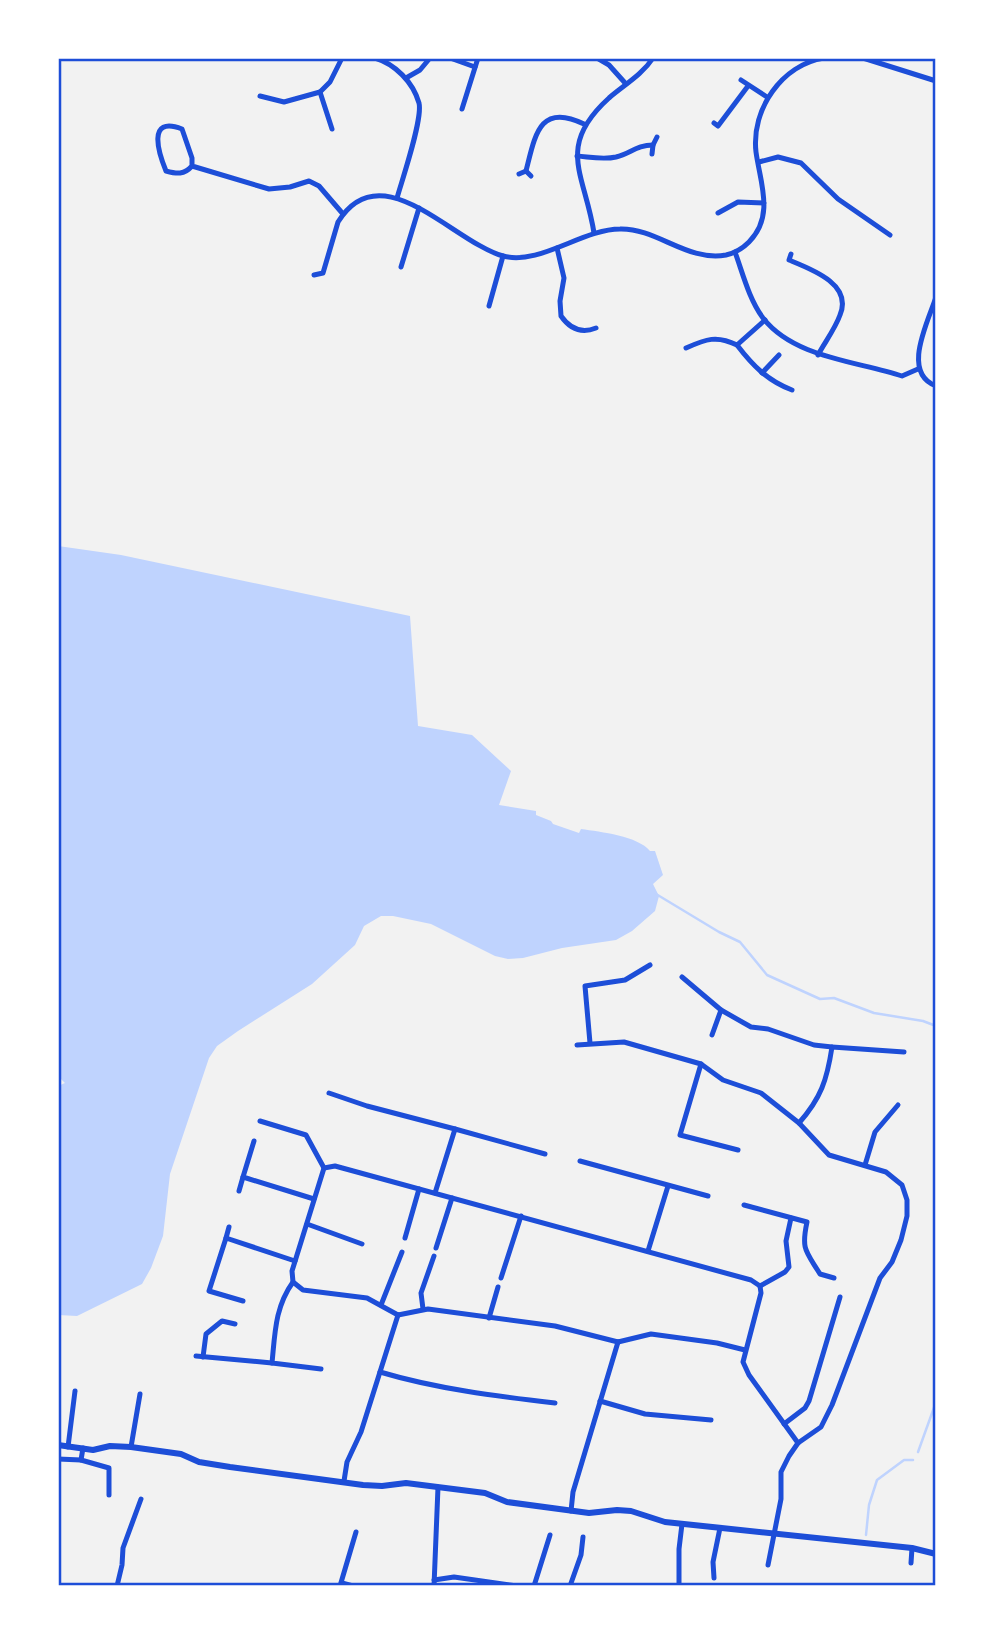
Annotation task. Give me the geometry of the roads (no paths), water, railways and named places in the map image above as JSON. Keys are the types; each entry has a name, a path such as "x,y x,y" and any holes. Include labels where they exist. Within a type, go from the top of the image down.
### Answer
{"street":[{"path":"260,96 284,102 320,92 330,82 342,58"},
{"path":"375,58 385,61 406,78 420,105 417,126 397,198"},
{"path":"406,78 420,70 430,58"},
{"path":"450,58 475,67"},
{"path":"461,110 478,58"},
{"path":"597,58 610,65 626,85"},
{"path":"594,233 576,156 584,124 645,69 653,58"},
{"path":"314,275 323,274 338,222 343,214 366,195 397,198 503,256 538,254 594,233 618,229 630,229 702,254 726,255 735,252 757,233 762,222 764,203 756,150 758,130 767,97 786,76 813,59 824,58"},
{"path":"863,58 936,81"},
{"path":"741,80 767,97"},
{"path":"714,123 718,126 748,86"},
{"path":"320,92 332,129"},
{"path":"525,174 542,124 556,116 563,116 584,124"},
{"path":"166,127 182,129 192,166 186,172 176,174 166,171 156,136 159,131 166,127"},
{"path":"652,154 657,137"},
{"path":"576,156 602,159 615,157 640,145 653,145"},
{"path":"759,162 778,157 801,163 838,199 890,235"},
{"path":"192,166 269,189 290,187 309,181 318,186 343,214"},
{"path":"721,209 738,202 764,203"},
{"path":"401,267 419,208"},
{"path":"557,248 564,278 560,301 561,316 574,329 582,331 596,327"},
{"path":"735,252 755,305 765,320 782,334 818,355 832,359 861,363 902,376 918,369"},
{"path":"489,306 503,256"},
{"path":"786,267 790,257 819,274 836,287 841,295 843,304 840,317 818,355"},
{"path":"936,297 917,356 918,369 923,377 936,386"},
{"path":"737,345 765,320"},
{"path":"686,348 706,339 725,339 737,345 774,383 792,390"},
{"path":"762,373 779,355"},
{"path":"590,1043 585,986 625,980 650,965"},
{"path":"682,977 721,1010 751,1027 768,1029 814,1045 904,1052"},
{"path":"712,1035 721,1010"},
{"path":"577,1045 624,1042 701,1064 723,1080 761,1093 799,1124 830,1155 886,1172 902,1185 907,1200 907,1216 901,1240 892,1262 880,1278 832,1405 821,1427 798,1443 781,1472 781,1499 768,1565"},
{"path":"799,1124 820,1096 829,1070 832,1047"},
{"path":"701,1064 680,1135 738,1150"},
{"path":"329,1093 367,1106 544,1154"},
{"path":"866,1165 875,1132 898,1105"},
{"path":"260,1121 306,1135 324,1168 292,1271 293,1282 282,1297 275,1324 272,1363"},
{"path":"435,1193 455,1129"},
{"path":"239,1191 254,1141"},
{"path":"580,1161 708,1196"},
{"path":"324,1168 335,1166 751,1280 760,1286 761,1293 743,1362 746,1371 798,1443"},
{"path":"243,1177 314,1199"},
{"path":"648,1251 667,1186"},
{"path":"405,1238 419,1189"},
{"path":"436,1248 452,1198"},
{"path":"744,1205 807,1222 804,1248 820,1274 834,1278"},
{"path":"501,1278 521,1216"},
{"path":"760,1286 789,1267 786,1241 791,1218"},
{"path":"307,1224 362,1244"},
{"path":"229,1227 209,1291 243,1301"},
{"path":"226,1238 295,1261"},
{"path":"381,1305 401,1252"},
{"path":"423,1309 422,1293 434,1256"},
{"path":"293,1282 303,1290 367,1298 398,1315 423,1309 564,1328 618,1342 651,1334 718,1343 745,1350"},
{"path":"489,1318 498,1287"},
{"path":"783,1424 805,1408 809,1401 841,1297"},
{"path":"344,1481 347,1462 361,1432 398,1315"},
{"path":"204,1357 206,1334 222,1321 235,1324"},
{"path":"571,1511 573,1492 618,1342"},
{"path":"196,1356 321,1369"},
{"path":"380,1372 419,1384 464,1392 555,1403"},
{"path":"68,1447 75,1391"},
{"path":"131,1447 141,1394"},
{"path":"600,1401 645,1414 711,1420"},
{"path":"58,1445 93,1450 110,1446 131,1447 181,1454 199,1462 230,1467 382,1486 407,1483 485,1493 507,1502 571,1511 594,1513 623,1510 665,1522 912,1548 936,1554"},
{"path":"82,1460 83,1448"},
{"path":"58,1459 82,1460 109,1468 109,1495"},
{"path":"438,1487 434,1583 454,1577 517,1586"},
{"path":"117,1586 123,1548 141,1499"},
{"path":"679,1586 682,1524"},
{"path":"714,1578 713,1562 720,1528"},
{"path":"353,1586 341,1584 356,1532"},
{"path":"534,1586 550,1535"},
{"path":"570,1586 581,1555 583,1537"},
{"path":"911,1563 912,1548"}],"water":[{"path":"58,546 121,555 410,616 418,726 472,735 511,771 499,805 536,811 536,815 553,824 579,833 581,829 589,830 618,835 637,842 650,851 655,851 663,875 653,884 659,896 655,911 632,931 616,940 562,948 523,958 495,956 431,924 393,916 381,916 364,926 355,945 312,984 217,1046 209,1058 170,1174 163,1236 151,1268 142,1284 77,1316 58,1315 58,1086 65,1083 58,1076"}],"waterway":[{"path":"656,894 740,942 767,975 820,999 834,998 874,1013 923,1021 936,1026"},
{"path":"918,1452 936,1402"},
{"path":"866,1535 869,1505 877,1480 904,1460 913,1460"}]}
